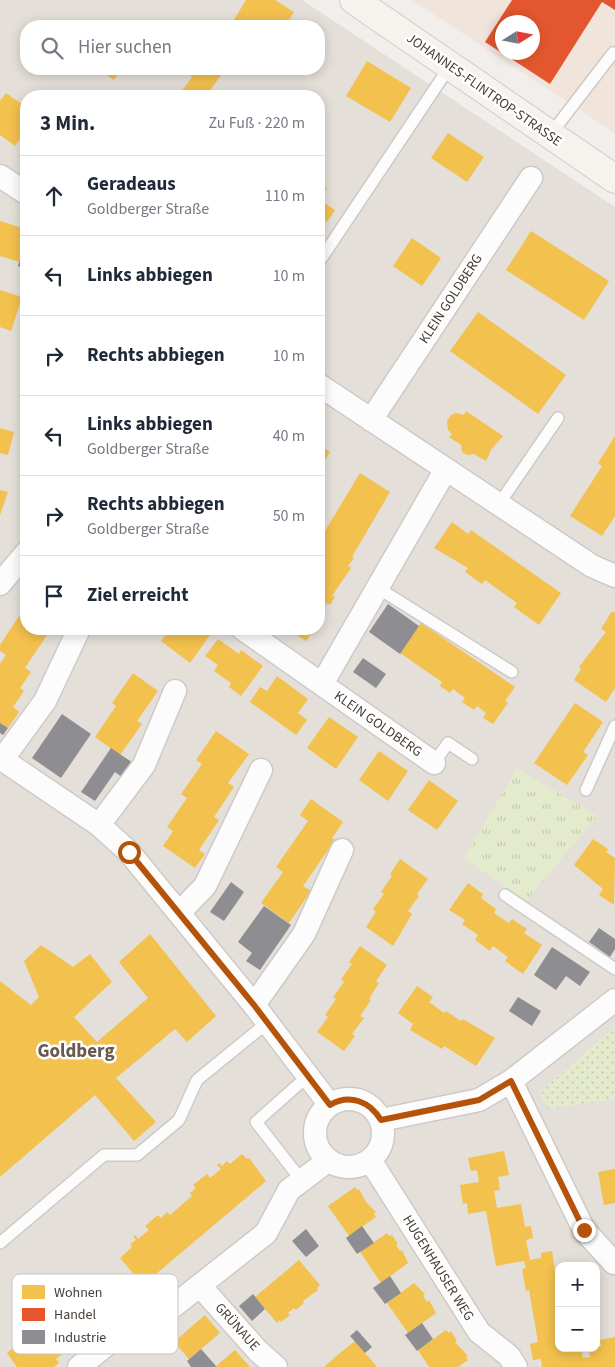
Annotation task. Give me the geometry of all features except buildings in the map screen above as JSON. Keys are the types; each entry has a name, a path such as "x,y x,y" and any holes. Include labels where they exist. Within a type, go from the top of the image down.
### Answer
{"main road":[{"name":"JOHANNES-FLINTROP-STRASSE","path":"354,0 615,179"}],"street":[{"path":"0,176 20,189"},
{"name":"KLEIN GOLDBERG","path":"371,420 531,178"},
{"path":"325,389 592,566 615,576"},
{"name":"KLEIN GOLDBERG","path":"322,684 446,469"},
{"path":"0,584 20,560"},
{"path":"76,635 45,701 3,763 99,825 129,852 180,912 254,1005 330,1105"},
{"name":"KLEIN GOLDBERG","path":"252,635 434,763"},
{"path":"99,825 144,765 175,691"},
{"path":"180,912 205,886 261,770"},
{"path":"254,1005 304,934 342,850"},
{"path":"381,1120 479,1100 511,1081 615,1000"},
{"path":"511,1081 584,1230 614,1263"},
{"path":"345,1099 356,1100 366,1104 375,1111 381,1120 382,1142 378,1152 360,1166 338,1165 328,1160 321,1152 316,1141 315,1130 318,1119 330,1105 345,1099"},
{"path":"178,1303 266,1233 289,1190 328,1160"},
{"name":"HUGENHAUSER WEG","path":"370,1160 479,1332 509,1356 516,1367"},
{"name":"GRÜNAUE","path":"200,1286 258,1351 276,1367"},
{"path":"79,1367 95,1354"}],"lane":[{"path":"550,135 615,54"},
{"path":"325,253 450,66"},
{"path":"499,504 558,418"},
{"path":"378,588 512,672"},
{"path":"586,790 615,726"},
{"path":"434,763 448,743 472,758"},
{"path":"506,894 615,969"},
{"path":"0,1243 104,1155 137,1155 179,1120 197,1080 268,1023"},
{"path":"302,1181 256,1122 309,1076"}],"shaded area":[{"path":"0,0 302,0 615,207 615,1367 0,1367"},
{"path":"412,0 615,0 615,133 504,60 540,60 540,15 495,15 495,54"}],"green space":[{"path":"517,768 597,816 526,901 464,858"},
{"path":"615,1027 615,1099 548,1109 539,1093"}],"district":[{"name":"Goldberg","path":"76,1051"}],"route":[{"path":"129,852 180,912 254,1005 330,1105 345,1099 356,1100 366,1104 375,1111 381,1120 479,1100 511,1081 584,1230"}]}
